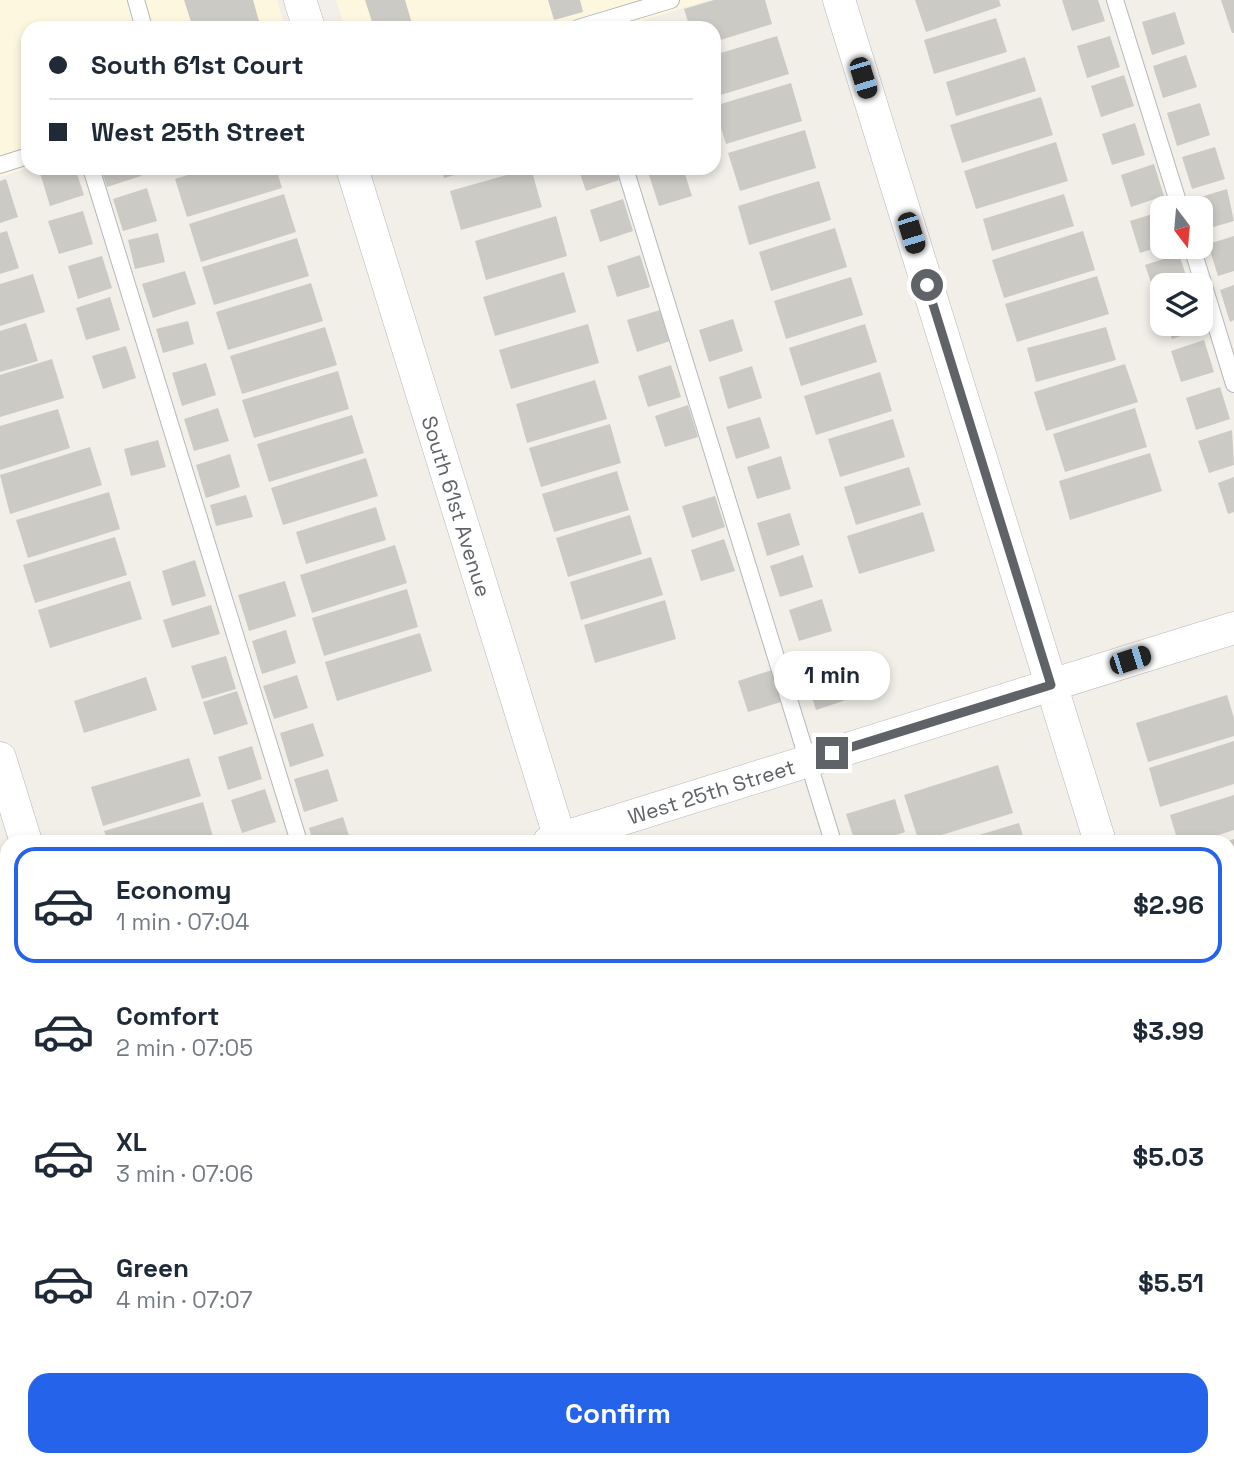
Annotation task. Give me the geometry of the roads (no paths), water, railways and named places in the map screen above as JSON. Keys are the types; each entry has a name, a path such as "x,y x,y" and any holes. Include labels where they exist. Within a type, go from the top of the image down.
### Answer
{"street":[{"path":"300,0 307,21"},
{"path":"839,0 1098,835"},
{"name":"South 61st Avenue","path":"354,175 554,835"},
{"name":"West 25th Street","path":"575,835 1234,628"},
{"path":"0,758 24,835"}],"lane":[{"path":"135,0 142,21"},
{"path":"604,21 671,0"},
{"path":"1115,0 1176,196"},
{"path":"0,165 21,158"},
{"path":"93,175 297,835"},
{"path":"627,175 831,835"},
{"path":"1196,259 1234,384"}]}
